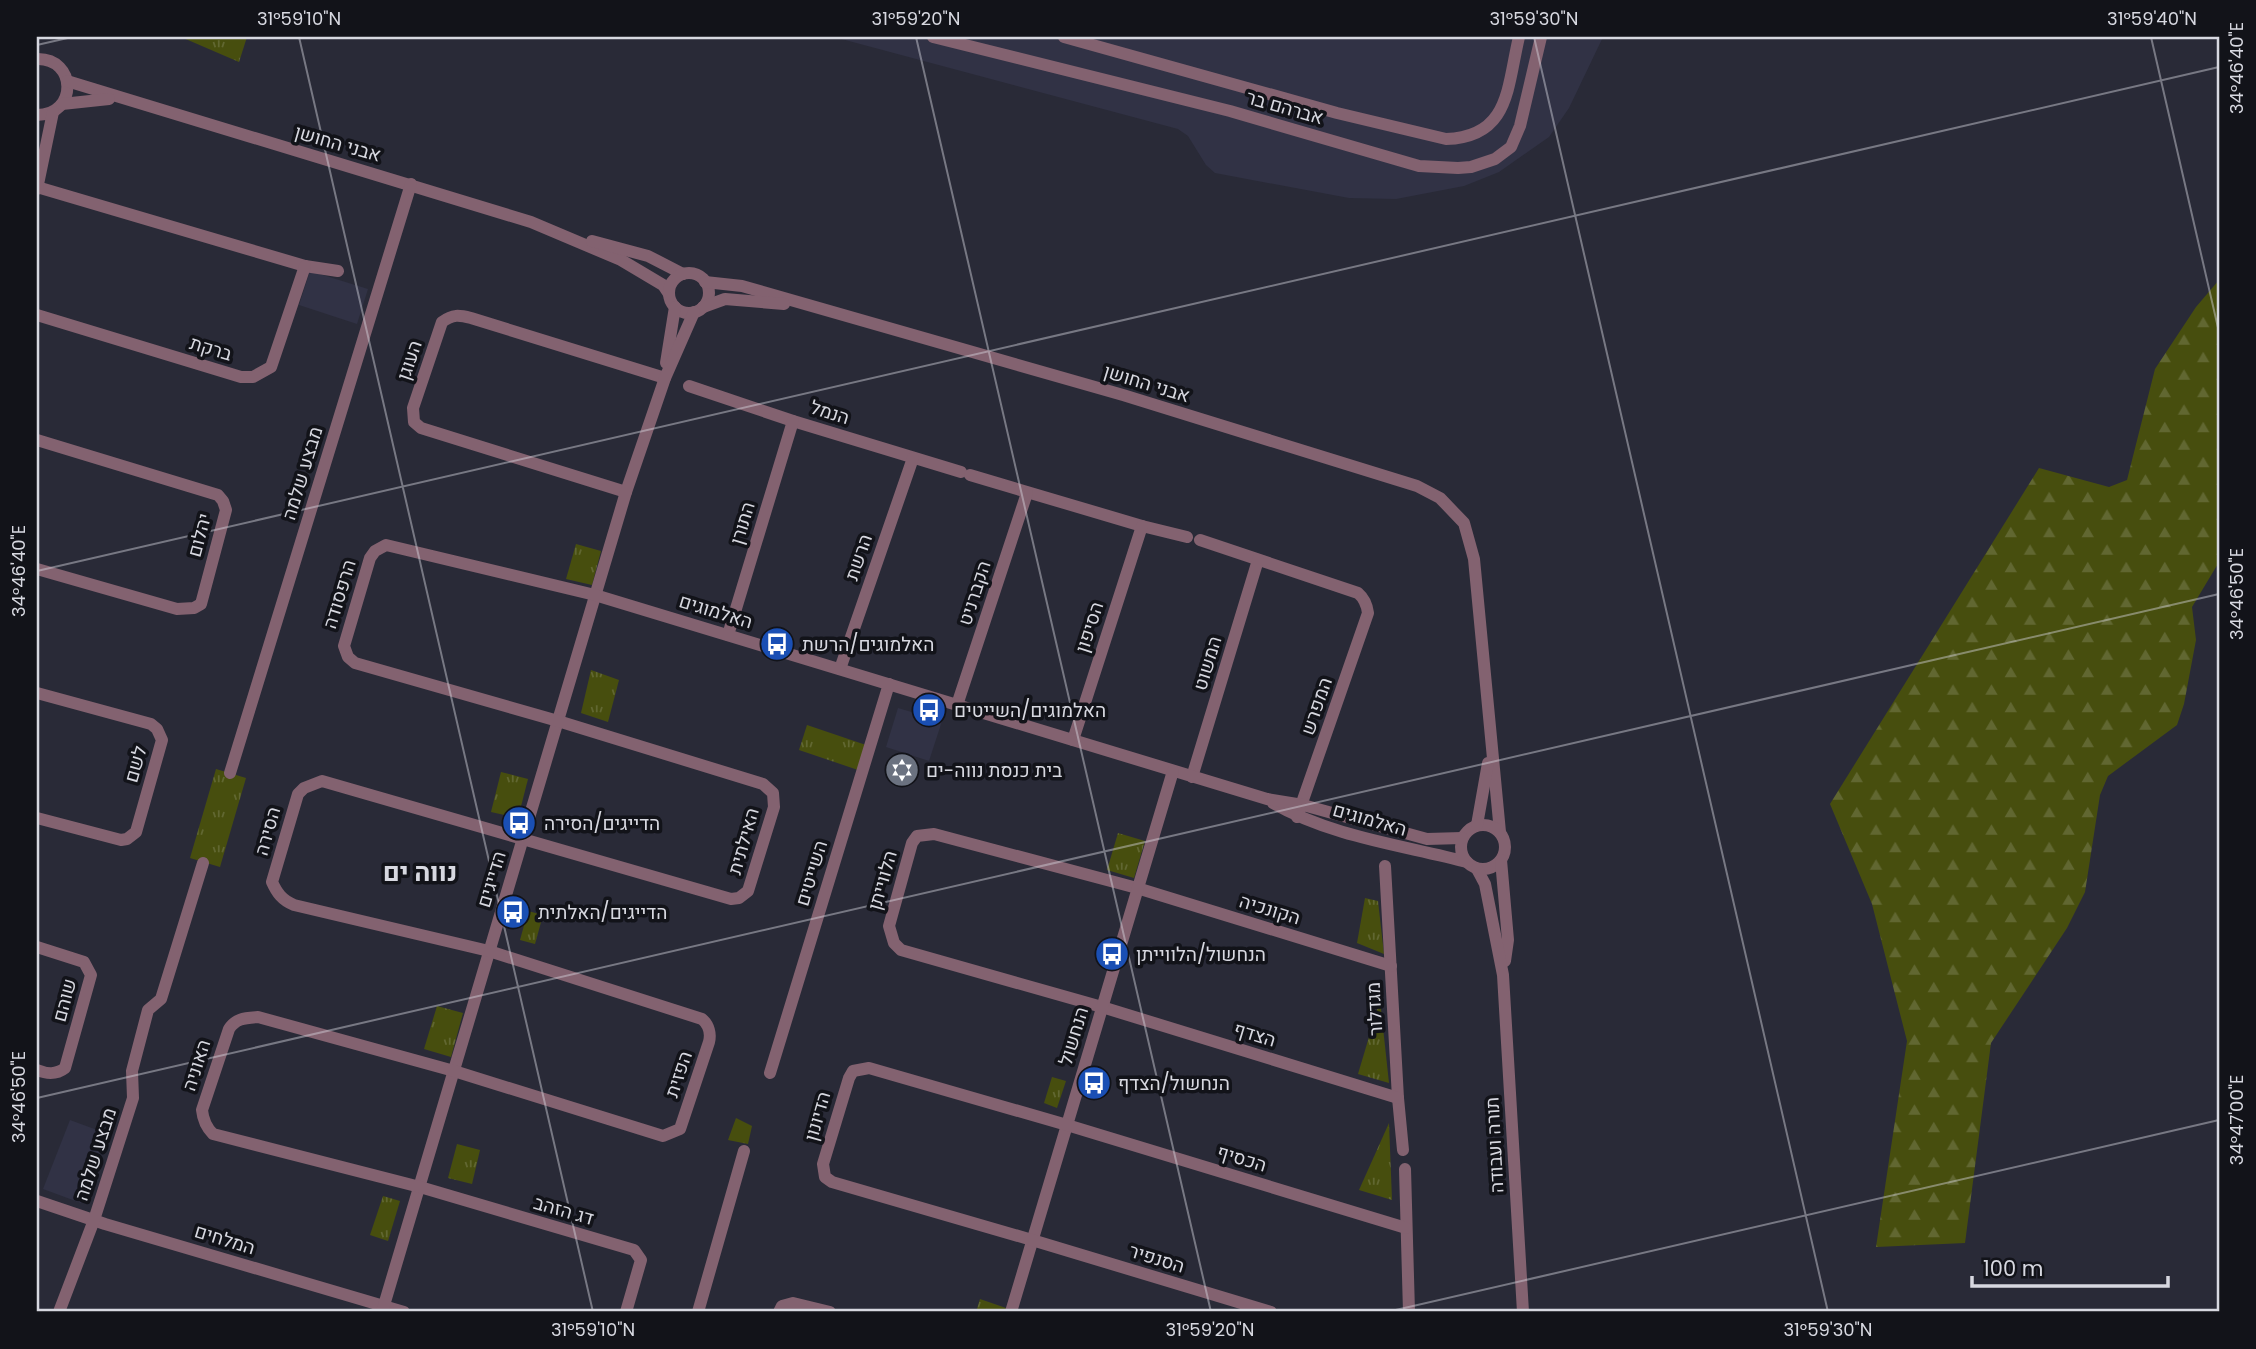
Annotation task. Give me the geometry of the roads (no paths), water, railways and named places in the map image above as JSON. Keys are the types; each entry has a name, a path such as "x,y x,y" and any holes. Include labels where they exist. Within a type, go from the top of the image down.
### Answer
{"street":[{"name":"אברהם בר","path":"933,37 1230,111 1419,166 1458,168 1471,167 1495,159 1511,147 1520,126 1541,37"},
{"name":"אברהם בר","path":"1064,37 1337,113 1446,139 1476,134 1487,128 1500,113 1519,37"},
{"path":"37,59 50,60 58,65 67,81 66,97 58,108 37,188 306,266 338,271"},
{"name":"אבני החושן","path":"67,81 531,222 621,260 663,285 669,294"},
{"name":"אבני החושן","path":"37,115 58,108 120,98"},
{"name":"מבצע שלמה","path":"230,773 411,184"},
{"name":"אבני החושן","path":"545,228 648,256 682,274"},
{"name":"ברקת","path":"37,315 241,377 253,377 271,367 306,266"},
{"path":"682,274 695,274 705,282 708,295 699,309 684,312 675,307 669,294 672,282 682,274"},
{"name":"אבני החושן","path":"705,282 742,285 1122,395 1369,470 1417,486 1440,498 1464,523 1474,559 1490,746"},
{"name":"אבני החושן","path":"699,309 725,299 744,299 823,309"},
{"name":"הדייגים","path":"665,377 675,307"},
{"name":"הדייגים","path":"383,1309 626,492 665,377 699,309"},
{"name":"העוגן","path":"626,492 421,428 414,422 413,408 442,322 457,315 471,318 665,377"},
{"name":"הנמל","path":"689,386 1027,493 1187,537"},
{"name":"התורן","path":"728,635 793,421"},
{"name":"יהלום","path":"37,440 218,495 226,510 201,604 194,608 177,609 37,569"},
{"name":"הרשת","path":"839,669 913,458"},
{"name":"הקברניט","path":"957,705 1027,493"},
{"name":"הסיפון","path":"1073,740 1142,526"},
{"path":"1200,540 1258,560"},
{"name":"הרפסודה","path":"558,721 355,663 348,657 344,646 366,570 375,551 386,545 595,595"},
{"name":"המפרש","path":"1258,560 1359,593 1367,607 1368,613 1300,811"},
{"name":"המשוט","path":"1192,776 1258,560"},
{"name":"האלמוגים","path":"595,595 1267,799 1384,844 1472,866"},
{"name":"השייטים","path":"770,1073 889,684"},
{"name":"לשם","path":"37,693 151,724 157,729 162,740 136,832 127,839 121,840 37,818"},
{"name":"האילתית","path":"523,839 731,899 748,891 774,807 773,793 763,784 558,721"},
{"path":"1477,825 1490,746"},
{"path":"1490,746 1500,832 1505,845 1501,860 1491,868 1472,866 1461,851 1465,832 1477,825 1489,825 1500,832"},
{"name":"הנחשול","path":"1011,1312 1173,771"},
{"name":"הסירה","path":"489,951 285,901 276,892 272,882 298,794 304,788 322,781 523,839"},
{"name":"האלמוגים","path":"1300,811 1427,839 1462,838"},
{"name":"הלווייתן","path":"1101,1007 901,950 894,943 889,926 912,843 917,836 934,834 1137,888"},
{"name":"תורה ועבודה","path":"1501,860 1508,940 1503,975"},
{"name":"מבצע שלמה","path":"59,1312 94,1220 133,1098 132,1071 148,1010 161,999 203,863"},
{"name":"מגדלור","path":"1385,866 1403,1150"},
{"name":"תורה ועבודה","path":"1472,866 1485,884 1503,975 1523,1312"},
{"name":"הקונכיה","path":"1137,888 1391,966"},
{"name":"שוהם","path":"37,947 84,962 91,975 65,1068 60,1072 48,1074 37,1070"},
{"name":"הפזית","path":"454,1071 663,1136 680,1129 709,1042 709,1029 702,1019 489,951"},
{"name":"הצדף","path":"1101,1007 1398,1098"},
{"name":"האוניה","path":"420,1187 213,1134 206,1127 202,1110 229,1028 234,1021 244,1018 258,1017 454,1071"},
{"name":"הדיונון","path":"1032,1240 832,1182 825,1177 823,1164 834,1127 853,1071 869,1068 1067,1125"},
{"name":"הכסיף","path":"1067,1125 1406,1228"},
{"path":"698,1312 744,1152"},
{"path":"1405,1169 1409,1312"},
{"name":"דג הזהב","path":"420,1187 634,1250 640,1260 626,1312"},
{"name":"המלחים","path":"37,1201 383,1309 404,1312"},
{"name":"הסנפיר","path":"1032,1240 1271,1312"},
{"path":"779,1312 782,1306 793,1303 830,1312"}],"place":[{"name":"האלמוגים/הרשת","path":"777,644"},
{"name":"האלמוגים/השייטים","path":"929,710"},
{"name":"בית כנסת נווה-ים","path":"902,770"},
{"name":"הדייגים/הסירה","path":"519,823"},
{"name":"הדייגים/האלתית","path":"513,912"},
{"name":"הנחשול/הלווייתן","path":"1112,954"},
{"name":"הנחשול/הצדף","path":"1094,1083"}],"district":[{"name":"נווה ים","path":"420,872"}]}
